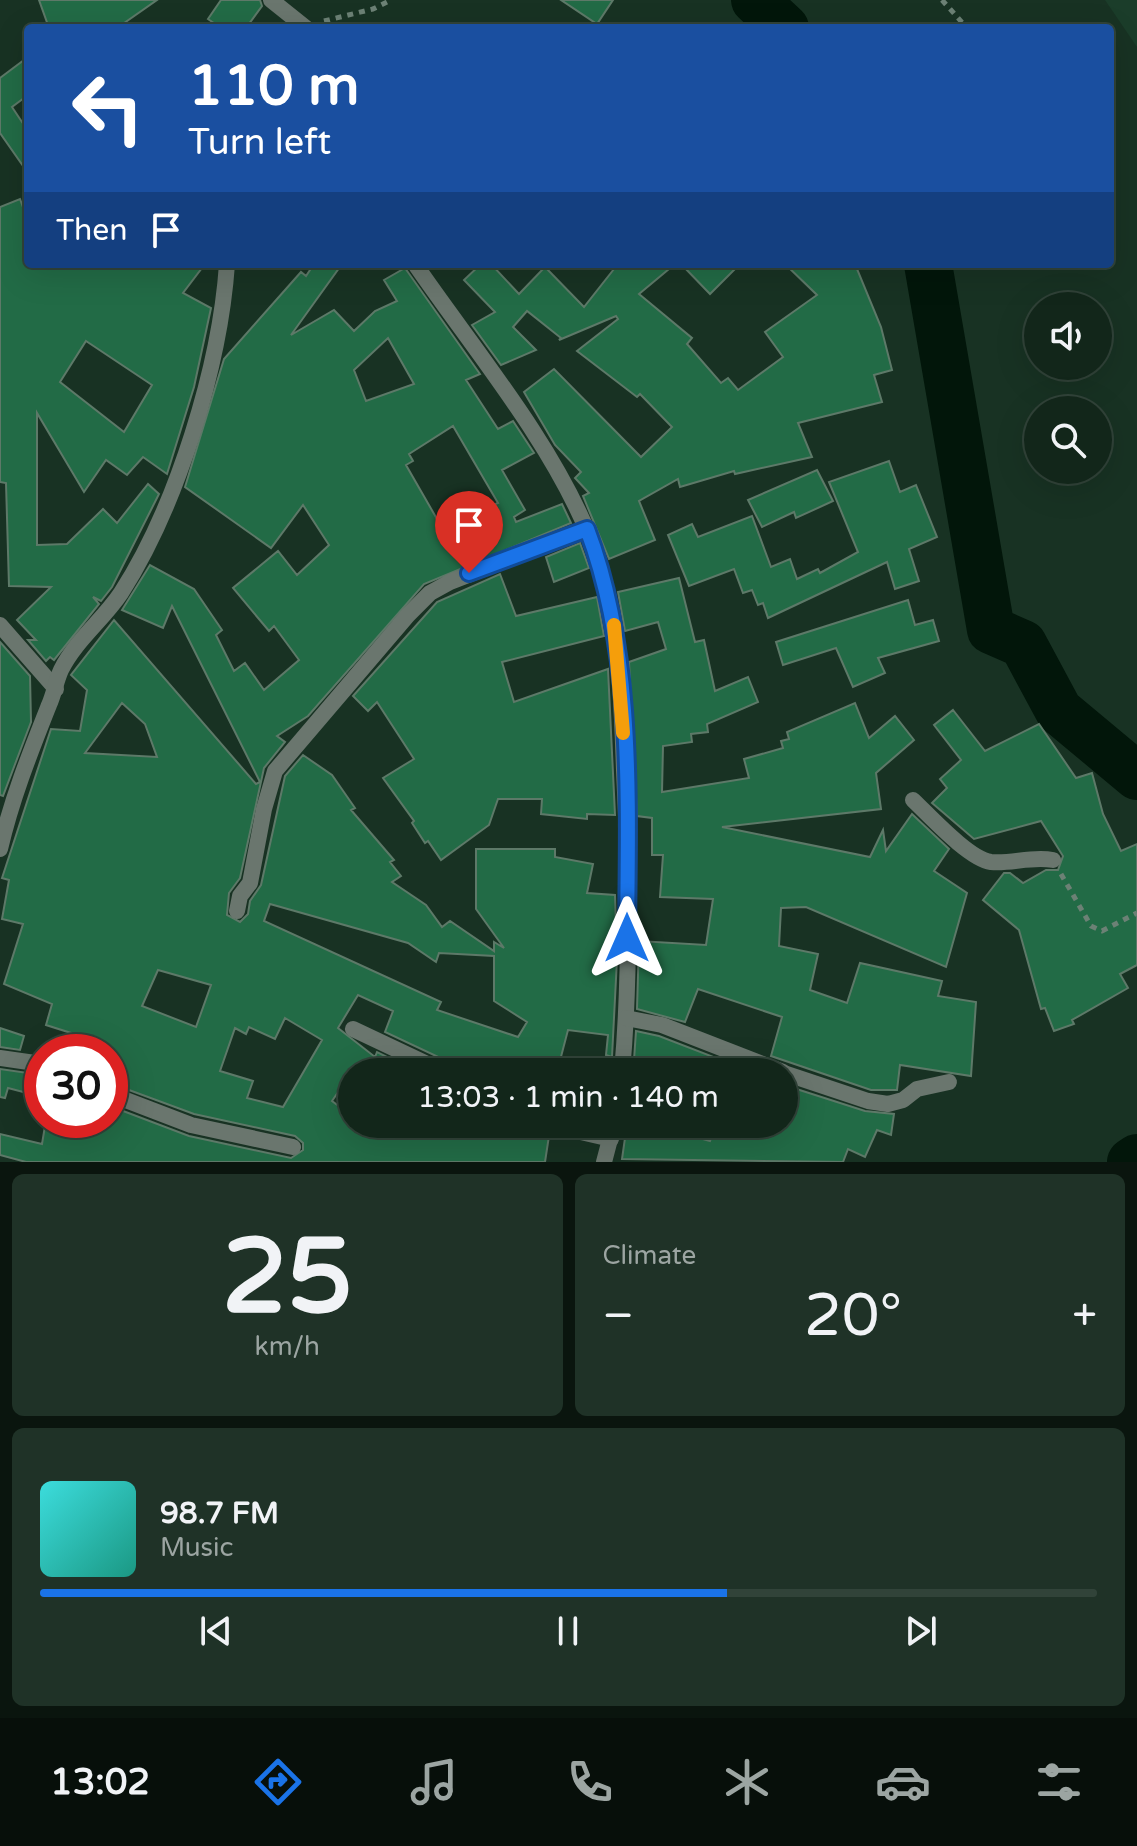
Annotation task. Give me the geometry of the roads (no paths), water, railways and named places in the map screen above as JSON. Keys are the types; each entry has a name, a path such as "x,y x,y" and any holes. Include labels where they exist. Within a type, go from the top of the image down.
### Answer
{"street":[{"path":"271,0 304,24"},
{"path":"0,849 12,794 61,670 87,631 120,594 175,484 189,447 224,305 227,268"},
{"path":"418,268 558,472 600,562 619,658 627,830 623,1058"},
{"path":"237,911 240,896 250,883 264,809 275,771 408,615 430,593 460,577 587,529"},
{"path":"0,625 56,689"},
{"path":"913,800 970,852 989,862 1034,857 1053,860"},
{"path":"626,1018 662,1025 747,1058"},
{"path":"353,1029 414,1058"},
{"path":"0,1058 24,1061"},
{"path":"798,1077 868,1101 888,1104 903,1100 917,1089 949,1082"},
{"path":"128,1101 191,1125 293,1147"},
{"path":"604,1162 610,1138"}],"waterway":[{"path":"755,0 781,24"},
{"path":"929,268 991,630 1023,644 1059,711 1137,776"},
{"path":"1131,1162 1137,1158"}]}
